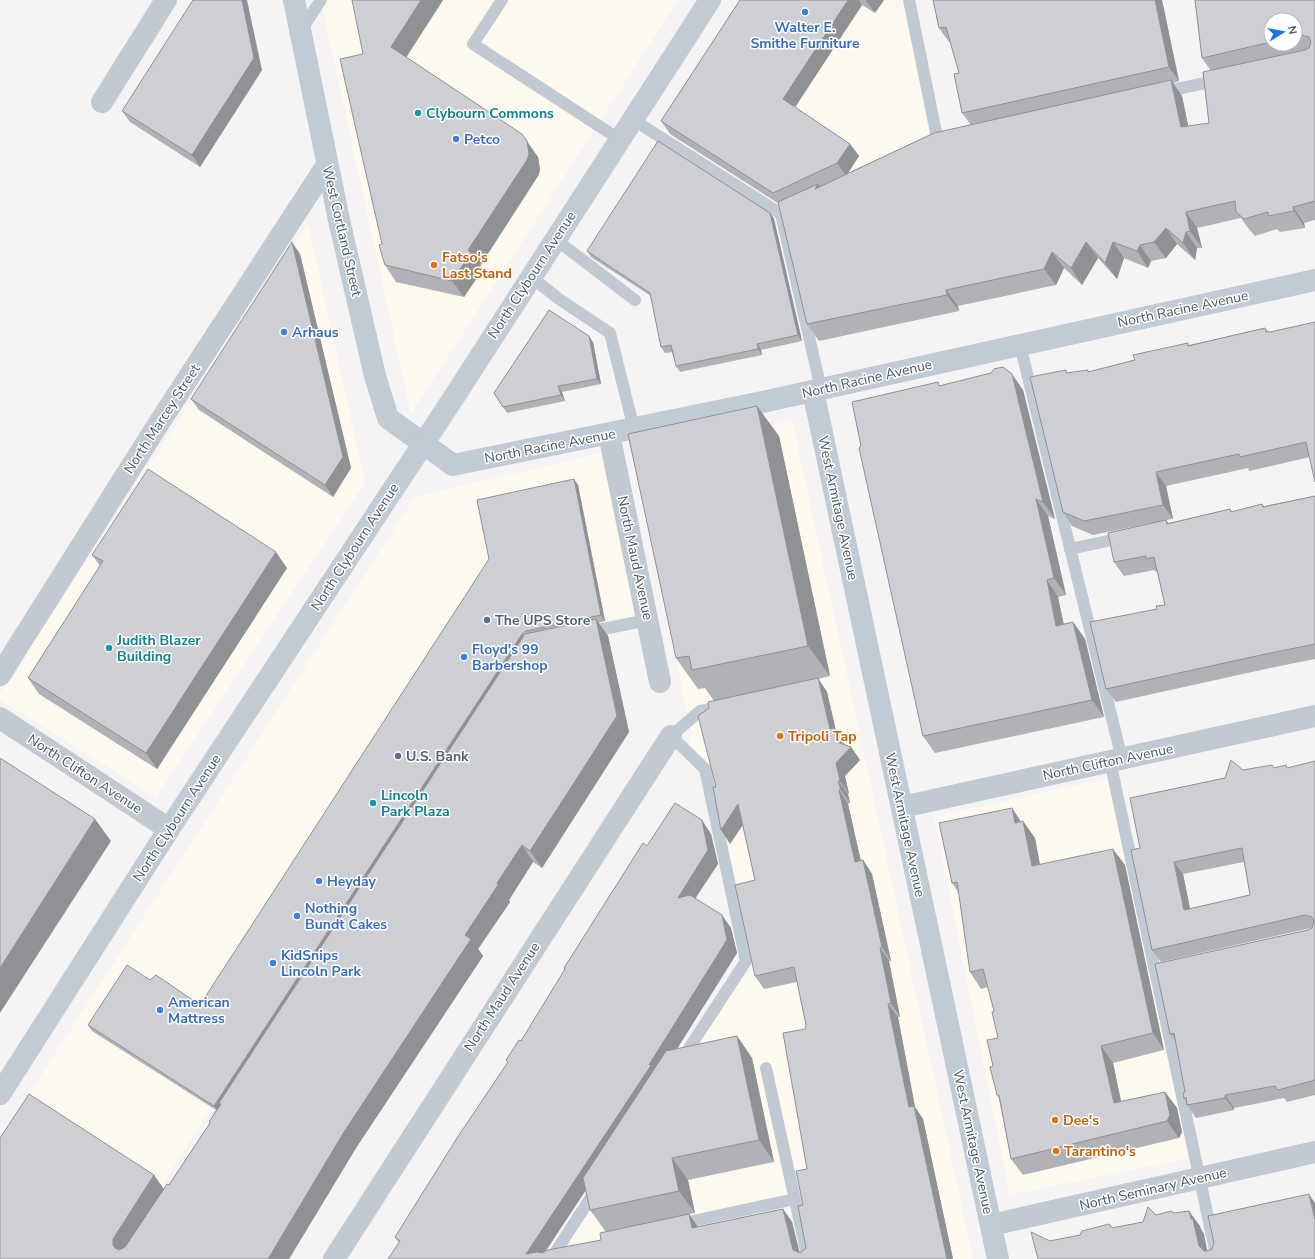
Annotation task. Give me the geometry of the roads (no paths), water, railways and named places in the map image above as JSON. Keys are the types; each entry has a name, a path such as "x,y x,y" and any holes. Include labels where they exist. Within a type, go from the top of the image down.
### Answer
{"main road":[{"name":"West Cortland Street","path":"294,0 327,165 375,376 388,418 422,444"},
{"name":"North Clybourn Avenue","path":"0,1094 169,829 422,444 710,0"},
{"name":"North Racine Avenue","path":"422,444 453,465 634,429 817,390 1315,280"},
{"name":"West Armitage Avenue","path":"817,390 902,807 998,1259"}],"street":[{"path":"102,102 166,0"},
{"name":"North Marcey Street","path":"0,675 157,426 327,165"},
{"name":"North Maud Avenue","path":"609,434 660,682"},
{"name":"North Clifton Avenue","path":"902,807 1315,716"},
{"name":"North Clifton Avenue","path":"0,718 169,829"},
{"name":"North Maud Avenue","path":"334,1259 670,736"},
{"name":"North Seminary Avenue","path":"991,1225 1315,1152"}],"lane":[{"path":"300,32 321,0"},
{"path":"502,0 473,44 620,139"},
{"path":"909,0 938,142"},
{"path":"1153,94 1230,77"},
{"path":"632,120 781,214 817,390"},
{"path":"924,148 953,138"},
{"path":"781,214 795,208"},
{"path":"555,239 636,300"},
{"path":"530,277 610,334 634,429"},
{"path":"1020,345 1070,550 1116,760 1155,971 1217,1259"},
{"path":"1070,550 1139,534"},
{"path":"577,634 648,620"},
{"path":"677,1066 746,961 705,769 670,736 700,711 731,705"},
{"path":"1155,971 1170,967"},
{"path":"766,1068 808,1259"},
{"path":"554,1254 604,1177"},
{"path":"664,1227 795,1199"},
{"path":"554,1254 572,1246"}],"place":[{"name":"Walter E. Smithe Furniture","path":"805,12"},
{"name":"Clybourn Commons","path":"418,113"},
{"name":"Petco","path":"456,139"},
{"name":"Fatso's Last Stand","path":"434,265"},
{"name":"Arhaus","path":"284,332"},
{"name":"The UPS Store","path":"487,620"},
{"name":"Judith Blazer Building","path":"109,648"},
{"name":"Floyd's 99 Barbershop","path":"464,657"},
{"name":"Tripoli Tap","path":"780,736"},
{"name":"U.S. Bank","path":"398,756"},
{"name":"Lincoln Park Plaza","path":"373,803"},
{"name":"Heyday","path":"319,881"},
{"name":"Nothing Bundt Cakes","path":"297,916"},
{"name":"KidSnips Lincoln Park","path":"273,963"},
{"name":"American Mattress","path":"160,1010"},
{"name":"Dee's","path":"1055,1120"},
{"name":"Tarantino's","path":"1056,1151"}]}
